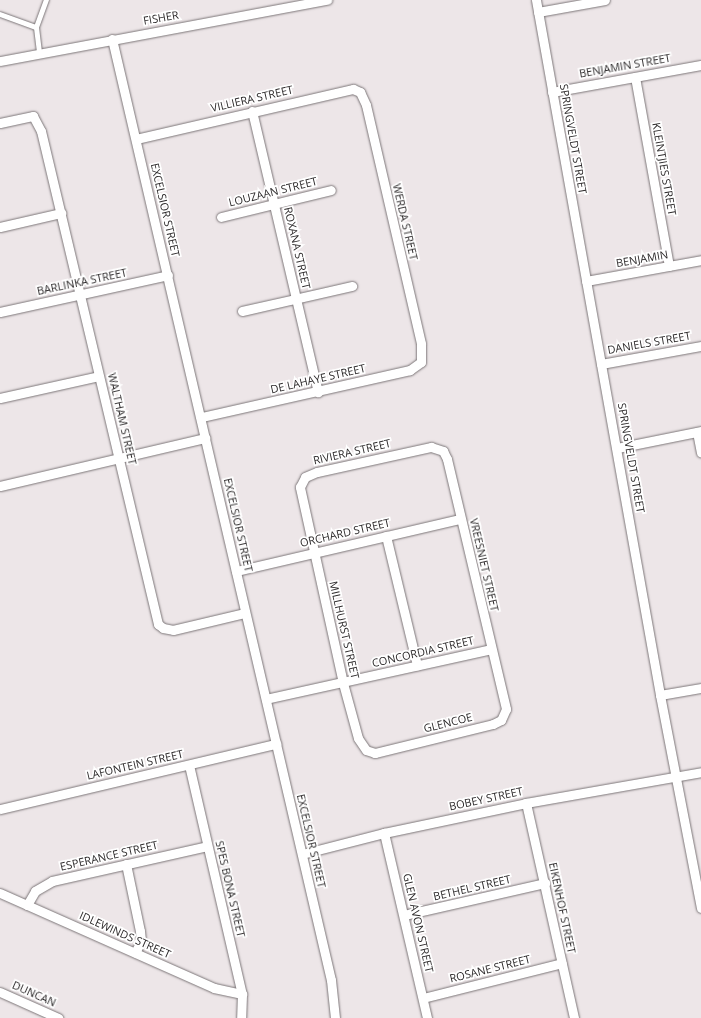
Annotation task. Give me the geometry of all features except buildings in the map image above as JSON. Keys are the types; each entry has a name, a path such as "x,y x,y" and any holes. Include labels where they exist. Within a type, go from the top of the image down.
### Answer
{"street":[{"name":"FISHER","path":"0,61 39,52 327,0"},
{"name":"SPRINGVELDT STREET","path":"536,0 660,695 701,908"},
{"path":"538,12 605,0"},
{"name":"EXCELSIOR STREET","path":"112,39 302,854 333,992 335,1018"},
{"name":"BENJAMIN STREET","path":"552,92 701,65"},
{"name":"KLEINTJIES STREET","path":"635,77 669,266"},
{"name":"VILLIERA STREET","path":"136,139 252,111 353,89 360,92 366,105"},
{"name":"WERDA STREET","path":"366,105 420,344"},
{"name":"ROXANA STREET","path":"252,111 318,392"},
{"name":"WALTHAM STREET","path":"0,124 32,116 41,131 158,624 163,628 172,630 245,612"},
{"name":"LOUZAAN STREET","path":"222,217 331,190"},
{"path":"0,227 61,213"},
{"name":"BENJAMIN","path":"586,281 701,260"},
{"name":"BARLINKA STREET","path":"0,312 168,275"},
{"path":"242,311 296,300 352,286"},
{"name":"DE LAHAYE STREET","path":"201,417 318,392 410,370 421,362 420,344"},
{"name":"DANIELS STREET","path":"601,364 701,346"},
{"path":"0,398 99,376"},
{"path":"617,448 699,432 701,453"},
{"path":"0,486 205,438"},
{"name":"VREESNIET STREET","path":"426,448 435,447 445,455 505,702"},
{"name":"RIVIERA STREET","path":"301,497 301,483 310,475 426,448"},
{"name":"MILLHURST STREET","path":"301,497 343,683 360,743 370,752 382,753"},
{"name":"ORCHARD STREET","path":"236,571 460,519"},
{"path":"386,536 417,665"},
{"name":"CONCORDIA STREET","path":"266,699 491,649"},
{"path":"660,695 701,688"},
{"name":"GLENCOE","path":"382,753 498,722 505,714 505,702"},
{"name":"LAFONTEIN STREET","path":"0,809 276,744"},
{"name":"SPES BONA STREET","path":"189,765 242,994 242,1018"},
{"name":"BOBEY STREET","path":"302,854 384,833 526,803 701,772"},
{"name":"EIKENHOF STREET","path":"526,803 574,1018"},
{"name":"GLEN AVON STREET","path":"384,833 427,1018"},
{"name":"ESPERANCE STREET","path":"27,905 35,891 45,884 208,846"},
{"path":"126,864 140,931 140,941 135,953"},
{"name":"BETHEL STREET","path":"404,915 545,883"},
{"name":"IDLEWINDS STREET","path":"0,893 214,988 242,994"},
{"name":"ROSANE STREET","path":"423,998 562,963"},
{"name":"DUNCAN","path":"0,992 58,1018"}],"lane":[{"path":"39,52 36,27 46,0"},
{"path":"0,14 36,27"}]}
